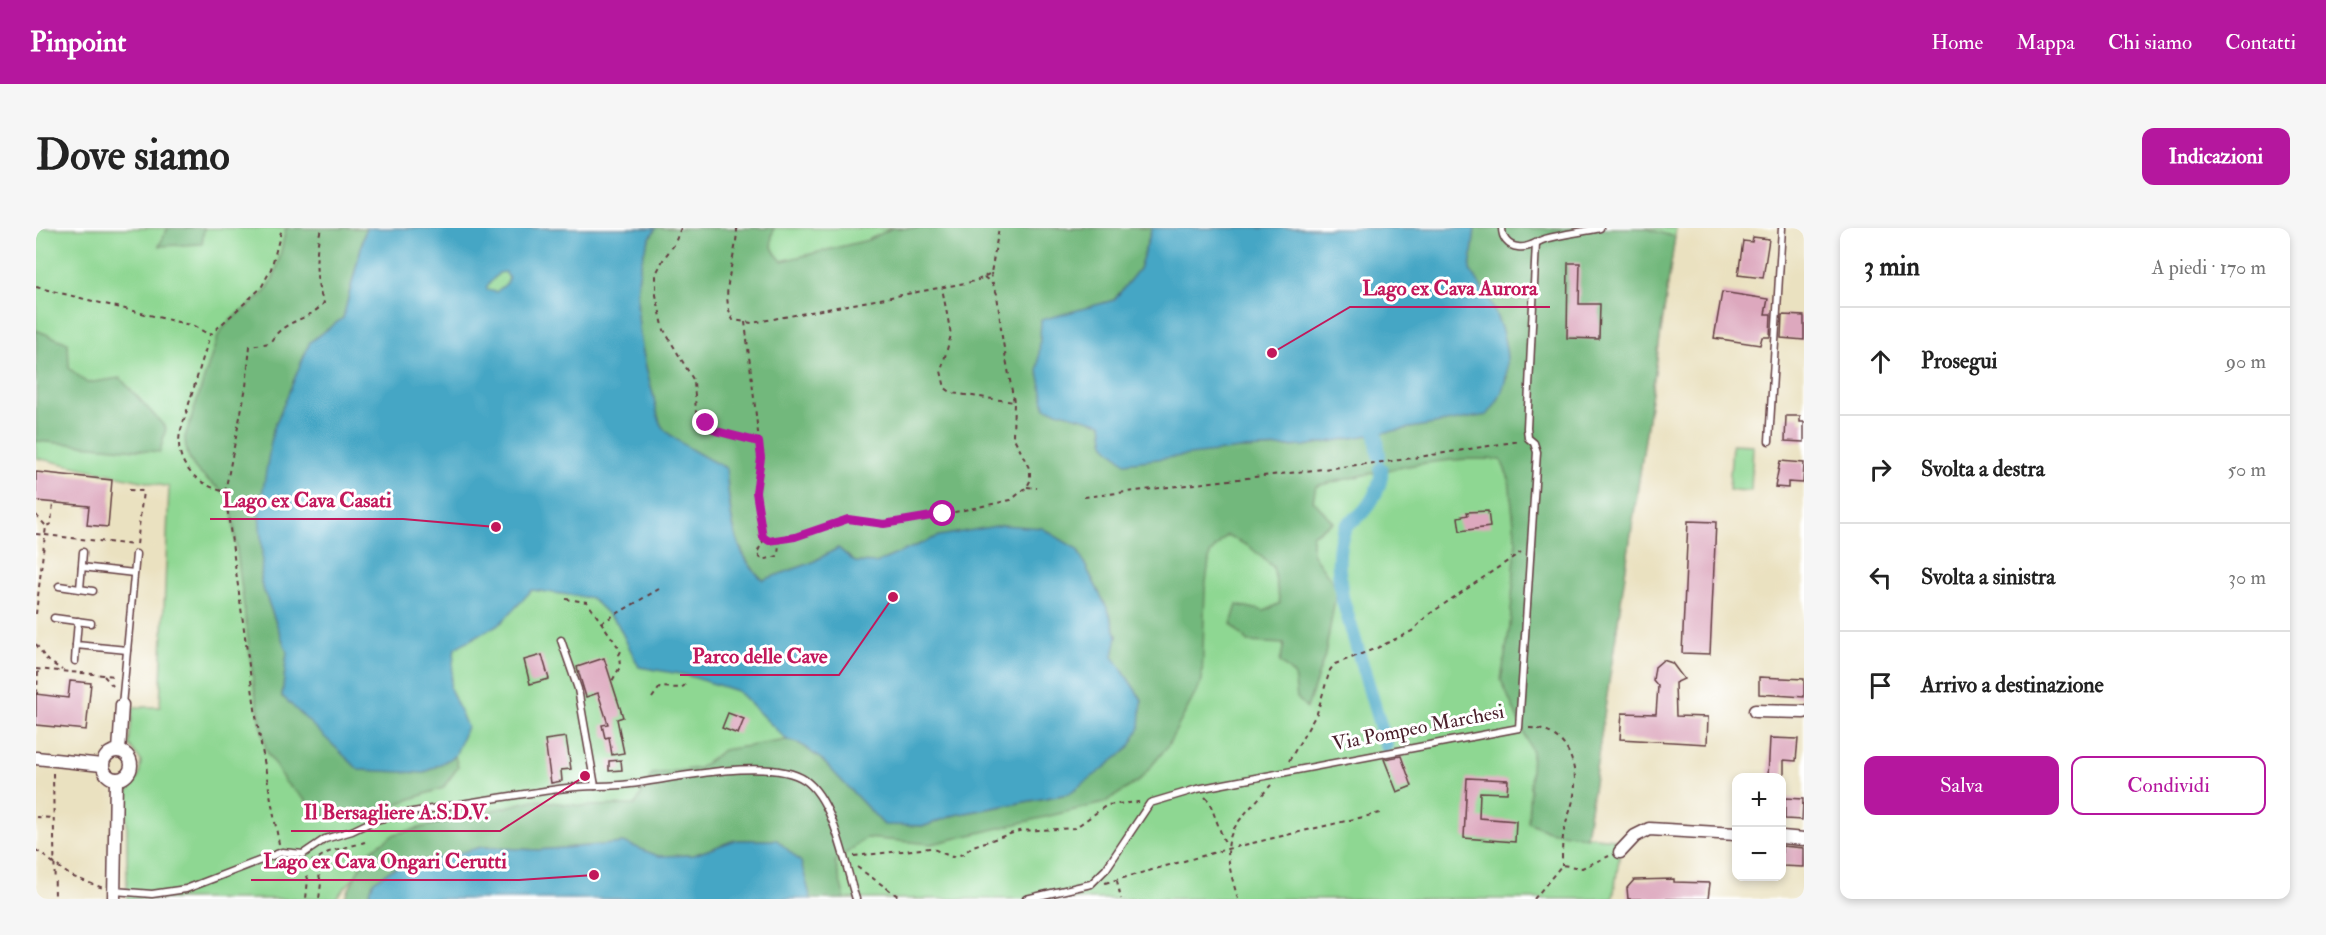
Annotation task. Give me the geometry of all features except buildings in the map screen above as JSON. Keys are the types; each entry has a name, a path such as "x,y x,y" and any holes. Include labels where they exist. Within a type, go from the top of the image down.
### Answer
{"street":[{"path":"118,700 119,751"},
{"path":"1755,711 1804,712"},
{"path":"119,751 126,755 131,767 127,775 116,779 106,775 102,765 106,756 119,751"},
{"path":"36,758 102,765"},
{"path":"114,895 116,779"},
{"path":"1620,852 1635,836 1649,829 1732,834"},
{"path":"1786,837 1804,839"}],"lane":[{"path":"1502,228 1502,235 1515,247 1524,248 1600,228"},
{"path":"1769,441 1782,228"},
{"name":"Via Pompeo Marchesi","path":"1150,803 1197,789 1519,728 1537,452 1534,443 1529,439 1527,428 1536,243"},
{"path":"80,589 83,552"},
{"path":"118,700 125,677 136,554"},
{"path":"82,567 134,573"},
{"path":"58,586 93,591"},
{"path":"54,618 91,623"},
{"path":"75,661 78,621"},
{"path":"561,640 578,689 595,786"},
{"path":"76,645 127,650"},
{"path":"114,895 152,894 186,889 282,852 303,854 318,842 352,831 375,820 569,788 749,769 791,773 806,781 822,799 856,899"},
{"path":"1026,899 1090,884 1106,869 1150,803"}],"path":[{"path":"225,492 202,484 192,476 178,448 180,433 210,335 261,288 271,269 282,228"},
{"path":"282,852 275,832 256,716 225,492 246,387 250,346 270,343 275,332 288,322 306,316 324,303 319,290 316,258 321,228"},
{"path":"681,228 674,245 656,274 656,295 664,330 694,381 696,412 716,431 759,442"},
{"path":"737,228 727,304 734,320 745,322 756,323 942,288 991,273"},
{"path":"763,537 769,541 778,541 848,519 884,524 1000,504 1011,500 1027,487 1030,470 1013,436 1014,402 1003,345 997,294 991,273 999,228"},
{"path":"984,277 993,284"},
{"path":"36,287 194,326 210,335"},
{"path":"942,288 951,334 941,371 945,388 952,393 1014,402"},
{"path":"745,322 761,458 756,492 764,543 758,547 757,553 762,560 778,556 778,541"},
{"path":"1084,497 1400,460 1529,439"},
{"path":"1027,487 1037,488"},
{"path":"129,490 143,491 136,554"},
{"path":"46,526 51,524 54,503"},
{"path":"36,515 46,526 36,614"},
{"path":"36,534 137,545"},
{"path":"1238,899 1228,867 1228,836 1282,773 1317,713 1330,670 1335,664 1363,654 1412,631 1428,615 1531,546"},
{"path":"601,623 659,589"},
{"path":"566,599 588,602 621,651 621,667 612,681"},
{"path":"36,644 46,659 64,672"},
{"path":"37,694 37,670 125,677"},
{"path":"104,675 114,687 118,700"},
{"path":"652,698 660,687 681,688 685,685"},
{"path":"1530,728 1554,735 1565,744 1573,760 1574,795 1563,836 1562,865 1534,899"},
{"path":"52,771 55,899"},
{"path":"1197,789 1209,801 1227,849"},
{"path":"843,858 931,848 952,857 963,854 973,846 1019,831 1076,828 1107,806 1129,801 1150,803"},
{"path":"1090,884 1117,881 1227,849 1380,813"},
{"path":"36,817 53,818"},
{"path":"306,899 308,879 304,867 316,863 329,852 365,842"},
{"path":"36,850 54,865 81,881 114,895"},
{"path":"1562,865 1582,868 1620,852"},
{"path":"303,854 316,863 321,883 319,899"},
{"path":"843,858 902,899"},
{"path":"1117,881 1121,899"}],"green space":[{"path":"36,228 1676,228 1586,836 1614,839 1620,852 1613,899 828,899 357,874 335,899 127,899 127,793 139,776 141,761 129,745 133,707 160,707 169,487 36,458"},
{"path":"168,228 204,228 202,244 159,246"},
{"path":"286,228 366,228 343,318 310,342 273,430 261,583 287,652 282,697 424,773 455,756 458,767 443,788 381,809 325,817 285,782 266,750 254,686 230,496 206,479 193,466 186,448 185,437 218,336 227,324 263,294 268,287 278,263"},
{"path":"656,228 774,228 772,246 782,261 868,240 892,228 1152,228 1139,269 1114,300 1041,321 1102,423 1105,445 1240,449 1305,446 1507,378 1498,321 1487,297 1470,270 1475,228 1644,228 1675,237 1586,837 1548,831 1528,822 1532,752 1501,680 1510,626 1516,542 1509,479 1501,460 1455,460 1384,470 1316,486 1313,500 1333,522 1312,535 1312,553 1337,588 1325,655 1307,708 1297,698 1294,675 1280,662 1284,644 1248,642 1231,624 1237,605 1265,611 1280,603 1273,567 1250,547 1227,535 1210,554 1205,589 1202,681 1167,747 1139,781 1104,803 932,844 866,838 835,862 845,899 811,899 777,840 735,840 694,855 658,856 625,843 538,850 482,847 374,881 367,899 344,899 367,853 395,834 534,800 582,806 635,805 652,774 699,768 723,750 787,740 800,744 821,759 884,824 925,826 955,815 1068,794 1129,748 1142,700 1112,656 1117,636 1109,612 1077,549 939,536 876,563 855,562 838,548 811,563 763,580 752,568 744,556 734,528 726,468 672,437 665,431 658,418 643,354 638,309 640,266 646,246"},
{"path":"36,330 68,343 69,368 87,383 120,378 166,428 160,452 36,441"},
{"path":"1732,444 1753,445 1751,491 1729,490"}],"water":[{"path":"366,228 656,228 646,246 640,266 638,309 643,354 658,418 665,431 672,437 726,468 734,528 744,556 752,569 763,580 811,563 838,548 855,562 876,563 939,536 1002,525 1042,528 1077,549 1109,612 1117,636 1113,656 1142,700 1140,727 1129,748 1068,794 955,815 925,826 884,825 821,759 800,744 787,740 737,691 686,675 639,667 617,623 591,598 532,590 501,623 455,648 450,688 467,727 455,756 424,773 359,770 282,696 287,652 261,583 262,553 259,513 273,430 310,342 343,318","holes":["505,272 509,278 507,283 496,292 487,290 487,286 499,273"]},
{"path":"1152,228 1475,228 1470,270 1491,304 1505,342 1507,361 1505,380 1499,398 1487,415 1305,446 1240,449 1125,463 1105,445 1102,423 1045,408 1038,371 1041,320 1114,300 1139,269"},
{"path":"735,840 777,840 801,862 811,899 367,899 374,881 393,869 482,847 538,850 626,843 658,856 694,855"}],"waterway":[{"path":"1376,434 1379,455"},
{"path":"1381,469 1380,481 1372,500 1364,511 1346,527 1340,543 1339,561 1342,597 1386,745"}],"place":[{"name":"Lago ex Cava Aurora","path":"1272,353"},
{"name":"Lago ex Cava Casati","path":"496,527"},
{"name":"Parco delle Cave","path":"893,597"},
{"name":"Il Bersagliere A.S.D.V.","path":"585,776"},
{"name":"Lago ex Cava Ongari Cerutti","path":"594,875"}],"route":[{"path":"706,423 716,431 759,442 761,458 756,492 763,537 769,541 778,541 817,531 848,519 884,524 943,514"}]}
